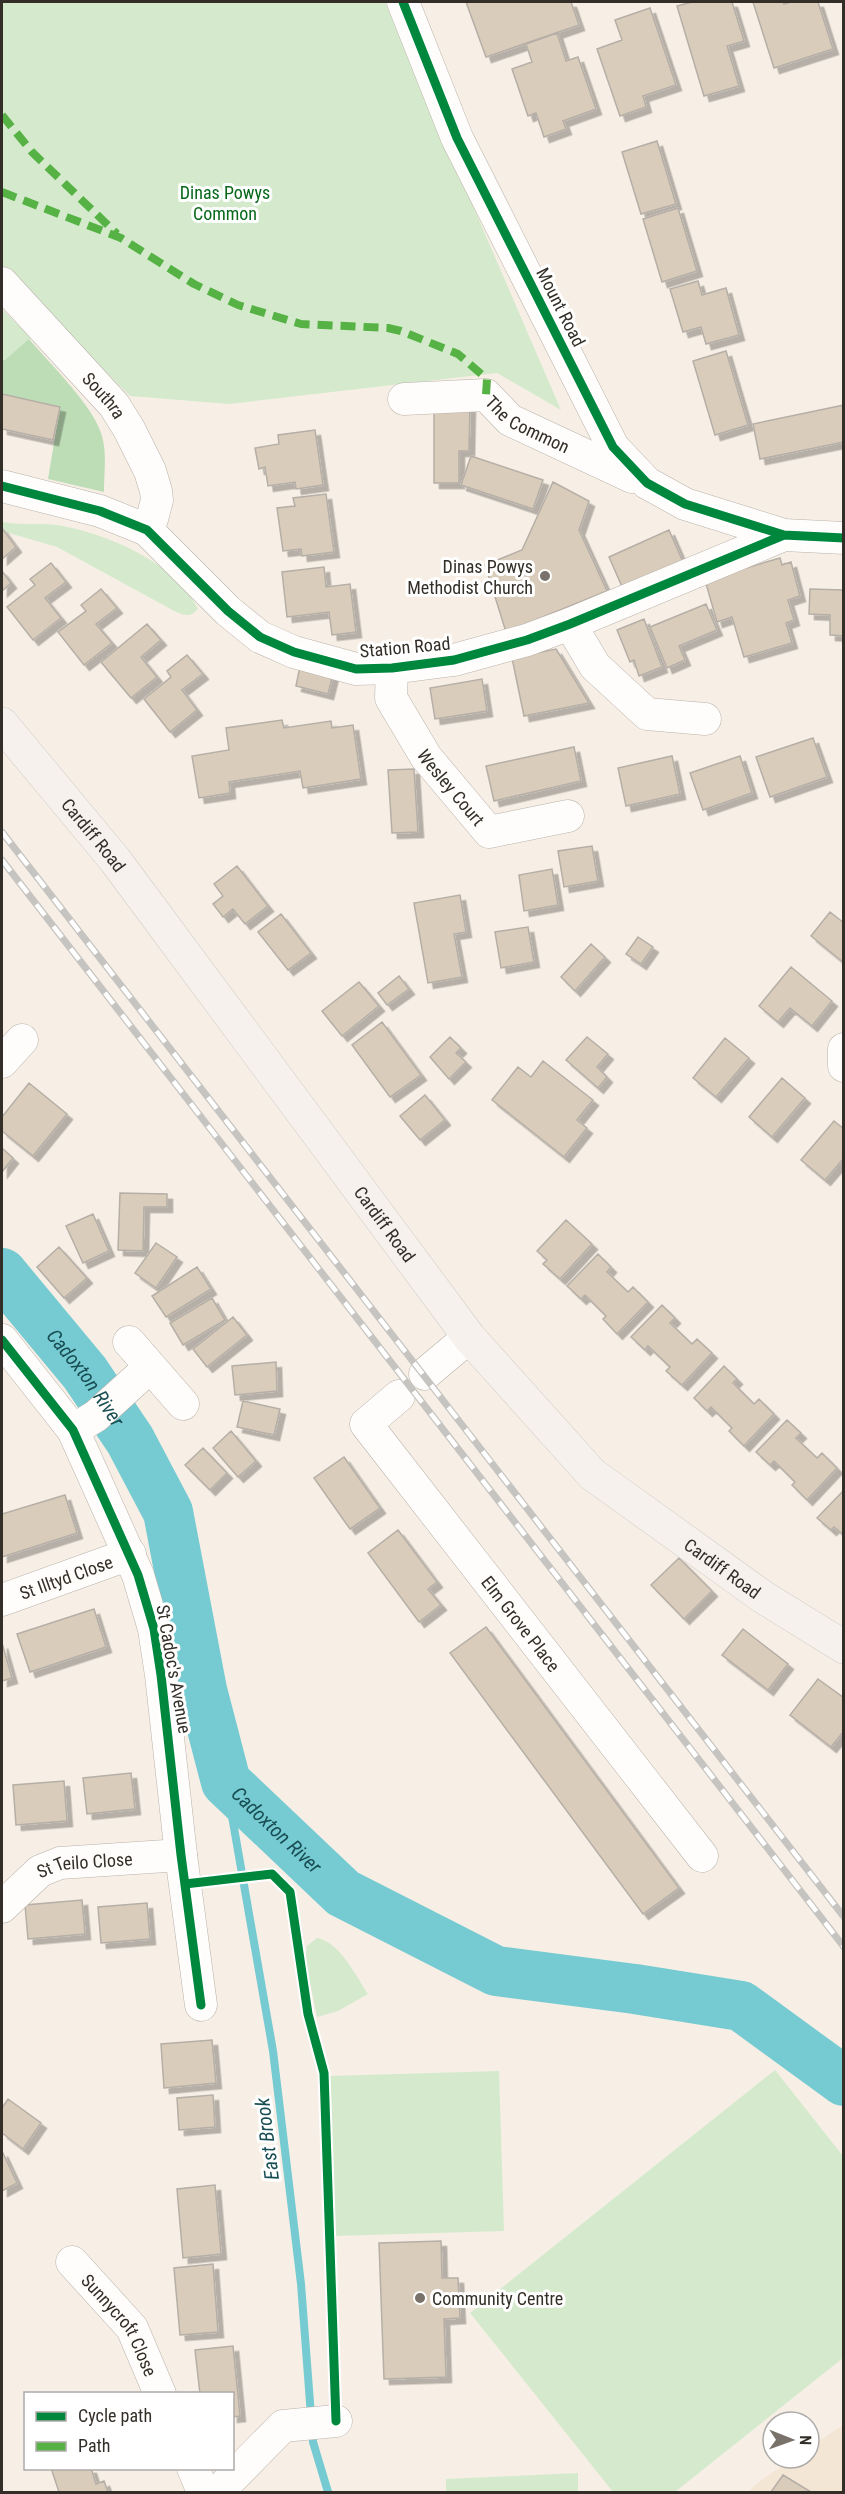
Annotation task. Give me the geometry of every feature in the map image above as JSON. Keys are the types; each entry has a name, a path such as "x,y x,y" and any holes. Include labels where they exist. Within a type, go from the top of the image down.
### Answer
{"main road":[{"name":"Cardiff Road","path":"2,724 115,860 469,1337 592,1474 763,1597 843,1647"}],"street":[{"name":"Mount Road","path":"403,2 457,138 613,447 647,483 685,504 784,535"},
{"name":"Southra","path":"2,283 114,405 129,429 150,471 156,491 157,500 147,530"},
{"name":"The Common","path":"404,399 486,395 510,420 647,483"},
{"name":"Station Road","path":"2,486 100,511 147,530 228,611 260,637 294,652 356,669 392,668 454,660 527,640 784,535 843,538"},
{"path":"570,624 595,666 647,714 705,719"},
{"name":"Wesley Court","path":"392,668 391,698 426,757 489,832 568,816"},
{"path":"843,1050 843,1066"},
{"path":"425,1374 469,1337"},
{"name":"St Cadoc's Avenue","path":"2,1340 85,1423 154,1629 167,1718 181,1856 201,2005"},
{"path":"129,1342 183,1404"},
{"path":"85,1423 121,1395 150,1367"},
{"name":"Elm Grove Place","path":"399,1396 366,1424 702,1856"},
{"name":"St Illtyd Close","path":"2,1600 130,1554"},
{"name":"St Teilo Close","path":"2,1906 40,1871 60,1863 181,1856"},
{"name":"Sunnycroft Close","path":"72,2262 132,2328 159,2392"},
{"path":"218,2493 283,2426 336,2421"},
{"path":"193,2470 203,2493"}],"shaded area":[{"path":"843,2425 843,2492 748,2492 776,2470 821,2470 821,2440"}],"green space":[{"name":"Dinas Powys Common","path":"2,2 385,2 561,410 497,373 229,404 130,396 2,269"},
{"path":"2,309 31,338 5,361 2,360"},
{"path":"29,339 81,399 97,424 104,450 104,492 48,479 60,407 2,394 2,360 5,360"},
{"path":"3,522 63,526 121,544 158,565 175,578 198,609 188,615 176,612 57,547 2,531"},
{"path":"317,1938 333,1946 340,1953 368,1994 338,2011 317,2017 305,1958 307,1946"},
{"path":"775,2070 843,2156 843,2358 778,2410 761,2410 761,2423 675,2492 613,2492 470,2313"},
{"path":"499,2071 504,2231 334,2236 329,2076"},
{"path":"578,2473 578,2492 446,2492 446,2479"}],"building":[{"path":"466,2 571,2 579,25 486,57"},
{"path":"692,2 732,2 744,41 727,46 739,86 704,96 677,6"},
{"path":"753,2 783,2 784,4 818,2 833,49 774,68"},
{"path":"650,8 676,85 643,96 646,107 620,116 597,49 622,40 615,20"},
{"path":"557,33 566,61 578,57 596,109 563,121 566,129 544,137 536,113 528,116 512,69 532,62 526,44"},
{"path":"657,141 676,204 641,214 622,152"},
{"path":"678,208 697,271 662,282 643,219"},
{"path":"698,281 702,295 726,288 739,335 706,344 701,327 683,332 670,289"},
{"path":"726,351 748,425 715,435 693,361"},
{"path":"2,394 60,407 53,440 2,429"},
{"path":"434,404 470,404 469,451 459,451 459,483 434,483"},
{"path":"844,405 844,442 760,459 753,424"},
{"path":"315,430 323,485 296,489 295,482 268,486 265,467 259,469 255,448 279,444 278,435"},
{"path":"471,456 543,480 533,509 461,485"},
{"path":"553,482 589,501 579,530 607,591 506,632 485,565 522,550"},
{"path":"326,494 334,552 302,556 301,549 283,551 277,508 295,506 293,498"},
{"path":"2,528 16,547 2,559"},
{"path":"669,530 683,562 623,589 609,557"},
{"path":"780,558 782,565 791,562 800,596 788,600 794,620 786,623 792,643 744,657 732,617 717,622 705,580"},
{"path":"51,563 66,582 45,598 61,618 33,640 7,607 35,585 30,579"},
{"path":"324,567 326,587 350,584 356,632 332,635 329,612 287,617 282,572"},
{"path":"2,571 11,583 2,591"},
{"path":"101,589 117,608 96,624 112,643 84,665 58,632 86,611 81,605"},
{"path":"810,589 844,590 844,636 830,635 830,615 809,614"},
{"path":"706,604 717,630 679,646 685,660 667,668 650,627"},
{"path":"644,619 662,667 639,676 634,660 630,662 617,630"},
{"path":"147,624 161,640 141,657 157,677 131,698 101,662"},
{"path":"556,649 589,703 524,716 512,658"},
{"path":"187,655 203,674 182,690 197,710 170,732 144,699 171,677 167,671"},
{"path":"300,666 333,674 328,694 296,686"},
{"path":"482,679 487,711 435,719 430,688"},
{"path":"282,720 284,728 331,721 332,728 353,725 361,779 303,788 300,771 229,782 230,793 199,798 192,756 229,750 226,728"},
{"path":"813,738 827,777 770,797 756,757"},
{"path":"574,747 581,781 494,801 486,766"},
{"path":"672,756 680,794 626,806 618,768"},
{"path":"740,756 752,793 703,810 690,773"},
{"path":"414,769 418,832 392,833 388,770"},
{"path":"592,846 598,881 564,887 558,851"},
{"path":"237,866 268,906 245,924 233,909 223,917 213,904 223,896 214,884"},
{"path":"552,869 558,905 524,911 519,875"},
{"path":"460,895 466,932 454,934 462,977 428,983 414,903"},
{"path":"830,912 844,923 844,963 811,936"},
{"path":"281,914 311,953 288,970 258,932"},
{"path":"528,927 534,962 501,968 495,932"},
{"path":"638,937 653,947 641,964 626,954"},
{"path":"591,944 605,957 575,991 561,977"},
{"path":"791,967 832,1001 812,1026 790,1008 778,1022 759,1006"},
{"path":"399,976 409,989 387,1005 378,993"},
{"path":"359,982 379,1006 342,1036 322,1011"},
{"path":"382,1022 421,1075 390,1097 352,1045"},
{"path":"450,1037 461,1048 456,1053 466,1062 449,1079 430,1057"},
{"path":"587,1037 608,1054 597,1067 607,1077 598,1088 566,1060"},
{"path":"725,1038 749,1058 716,1097 693,1078"},
{"path":"543,1061 593,1100 577,1120 587,1128 564,1157 492,1100 518,1067 531,1077"},
{"path":"782,1078 805,1098 772,1137 749,1117"},
{"path":"29,1083 67,1114 33,1156 2,1131 2,1117"},
{"path":"425,1095 445,1120 420,1140 400,1116"},
{"path":"834,1121 844,1129 844,1158 825,1180 801,1160"},
{"path":"2,1148 13,1158 2,1172"},
{"path":"120,1193 167,1194 167,1207 144,1207 143,1251 118,1250"},
{"path":"93,1214 109,1251 83,1263 66,1226"},
{"path":"566,1220 592,1244 560,1279 543,1264 547,1260 537,1251"},
{"path":"156,1243 177,1257 156,1288 135,1273"},
{"path":"59,1247 87,1278 64,1298 37,1267"},
{"path":"598,1254 611,1267 607,1272 628,1292 633,1287 648,1302 617,1334 603,1319 606,1316 585,1295 581,1299 567,1286"},
{"path":"197,1267 211,1289 166,1317 152,1296"},
{"path":"212,1298 225,1320 183,1345 170,1323"},
{"path":"662,1305 675,1318 670,1323 692,1344 697,1339 712,1353 682,1385 666,1371 670,1367 648,1346 645,1350 631,1337"},
{"path":"233,1317 247,1335 207,1367 193,1349"},
{"path":"276,1362 277,1391 235,1395 232,1366"},
{"path":"724,1366 737,1379 733,1383 754,1404 759,1399 774,1414 744,1446 729,1431 732,1428 711,1407 707,1411 694,1398"},
{"path":"243,1401 280,1409 274,1435 237,1427"},
{"path":"787,1420 801,1433 796,1438 817,1458 822,1453 837,1468 807,1500 792,1485 795,1482 774,1461 770,1465 756,1452"},
{"path":"231,1431 256,1461 238,1477 213,1448"},
{"path":"203,1448 227,1473 210,1490 185,1465"},
{"path":"344,1457 380,1508 350,1529 314,1478"},
{"path":"844,1490 844,1535 834,1527 831,1530 817,1518"},
{"path":"65,1495 77,1533 2,1557 2,1514"},
{"path":"398,1530 437,1582 428,1589 441,1605 419,1622 368,1553"},
{"path":"679,1558 712,1591 684,1619 651,1585"},
{"path":"94,1609 106,1647 30,1672 17,1634"},
{"path":"486,1627 679,1888 643,1914 450,1653"},
{"path":"743,1629 788,1664 768,1690 722,1655"},
{"path":"2,1643 12,1678 2,1681"},
{"path":"818,1679 844,1698 844,1731 831,1747 790,1715"},
{"path":"131,1773 135,1809 87,1814 83,1778"},
{"path":"64,1781 67,1821 16,1825 13,1785"},
{"path":"82,1900 85,1934 28,1939 25,1905"},
{"path":"147,1903 150,1939 101,1943 98,1907"},
{"path":"212,2040 216,2083 164,2088 161,2044"},
{"path":"213,2095 215,2127 179,2130 177,2098"},
{"path":"8,2099 41,2123 23,2149 2,2133 2,2108"},
{"path":"2,2151 17,2183 2,2191"},
{"path":"215,2185 221,2254 183,2258 177,2189"},
{"name":"Community Centre","path":"441,2241 442,2278 458,2278 460,2318 444,2319 446,2377 384,2379 379,2243"},
{"path":"213,2264 218,2332 180,2335 174,2268"},
{"path":"233,2346 240,2416 234,2417 234,2392 200,2392 195,2350"},
{"path":"52,2470 92,2470 96,2484 104,2481 108,2492 59,2492"},
{"path":"783,2475 811,2492 771,2492"}],"waterway":[{"name":"Cadoxton River","path":"2,1273 85,1373 130,1440 168,1512 202,1690 226,1782 343,1893 496,1971 635,1989 741,2006 844,2081"},
{"name":"East Brook","path":"226,1782 273,2051 301,2284 313,2442 328,2492"}],"railway":[{"path":"2,832 844,1917"},
{"path":"2,860 844,1947"}],"marked path":[{"path":"2,115 32,152 117,234"},
{"path":"2,192 121,238 194,284 238,305 301,324 388,328 458,354 487,379 486,395"}],"cycle path":[{"path":"403,2 457,138 613,447 647,483 685,504 784,535"},
{"path":"2,486 100,511 147,530 228,611 260,637 294,652 356,669 392,668 454,660 527,640 784,535 844,538"},
{"path":"2,1340 73,1430 138,1575 154,1629 161,1675 181,1855 201,2005"},
{"path":"185,1884 272,1874 290,1892 308,2014 324,2073 336,2421"}],"place":[{"name":"Dinas Powys Methodist Church","path":"545,576"},
{"name":"Community Centre","path":"420,2298"}]}
